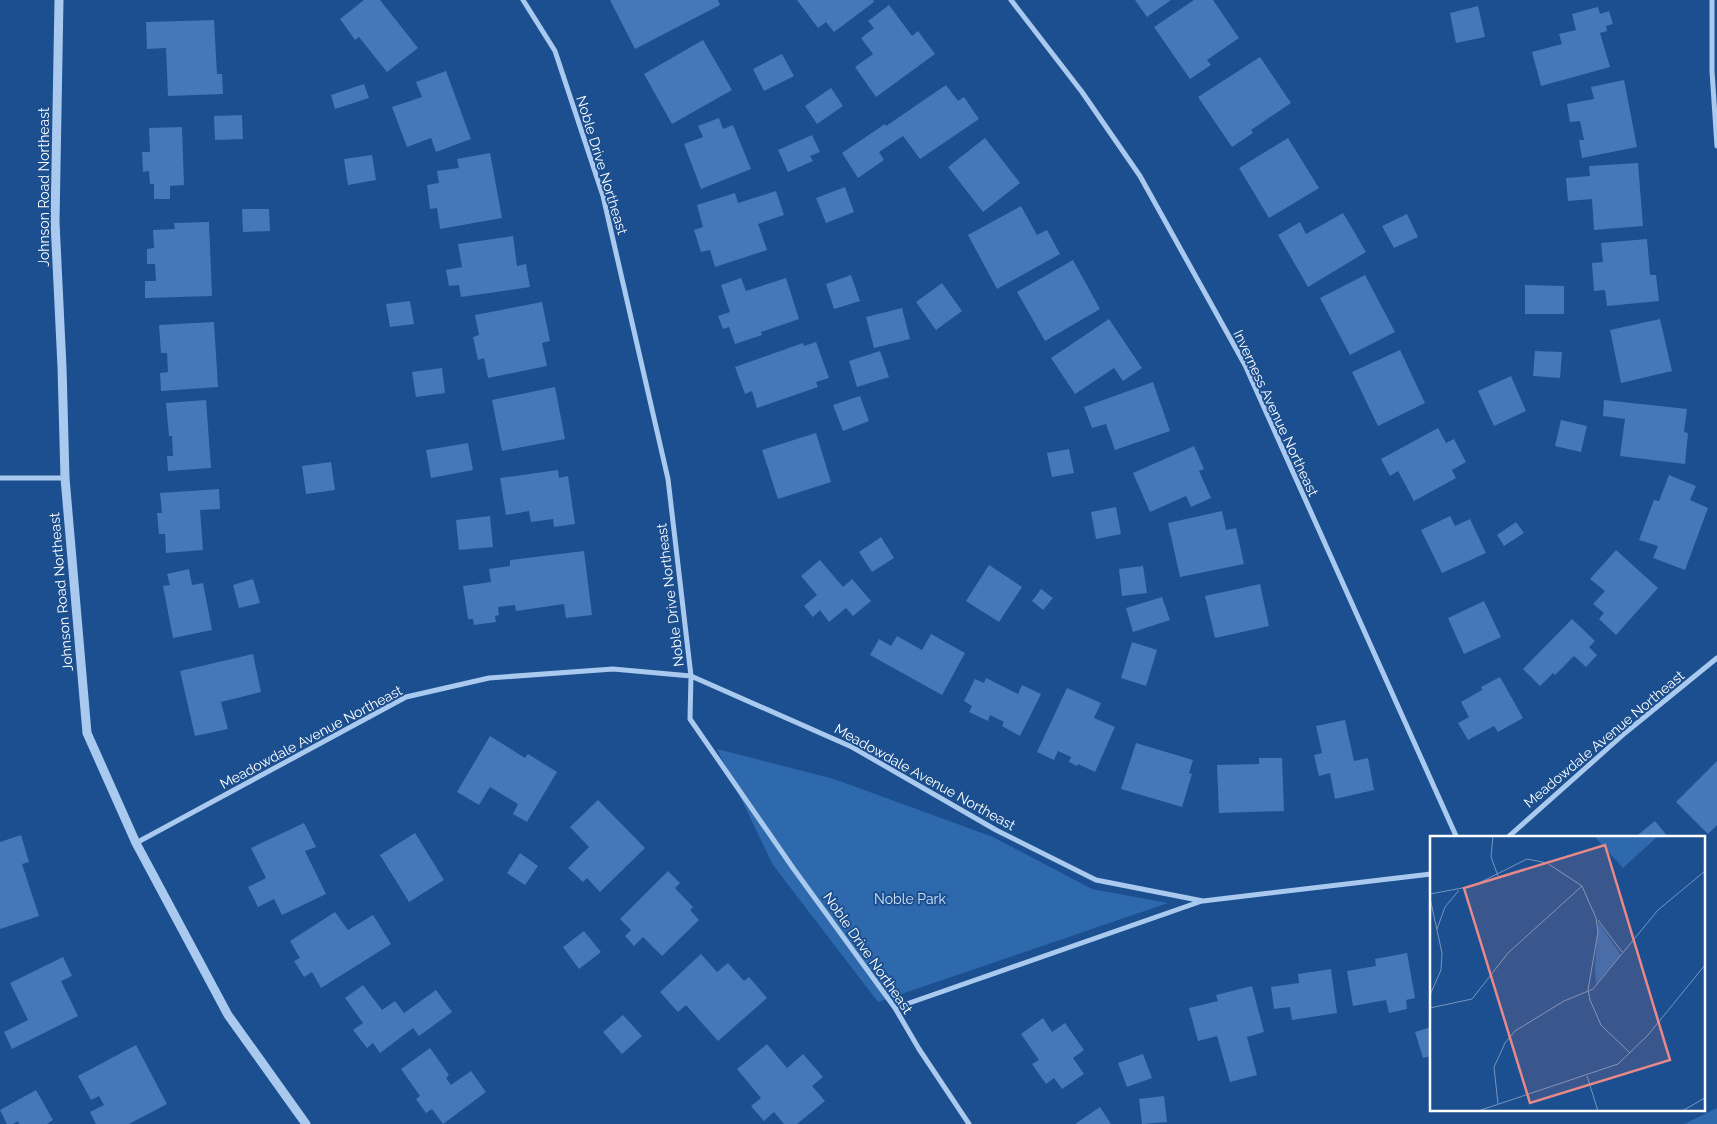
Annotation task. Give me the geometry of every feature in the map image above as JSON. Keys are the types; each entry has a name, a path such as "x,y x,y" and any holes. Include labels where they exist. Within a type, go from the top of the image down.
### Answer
{"street":[{"name":"Johnson Road Northeast","path":"59,0 55,222 65,478 87,733 136,843 228,1016 306,1124"},
{"name":"Noble Drive Northeast","path":"523,0 556,51 603,196 668,478 691,676 690,719 793,868 896,1008 919,1049 969,1124"},
{"name":"Inverness Avenue Northeast","path":"1011,0 1082,92 1140,176 1245,365 1456,836"},
{"path":"1712,0 1712,71 1717,146"},
{"path":"0,478 65,478"},
{"name":"Meadowdale Avenue Northeast","path":"1509,836 1625,733 1717,658"},
{"name":"Meadowdale Avenue Northeast","path":"136,843 406,698 489,678 613,669 691,676 852,747 996,830 1096,880 1203,901"},
{"name":"Meadowdale Avenue Northeast","path":"896,1008 1203,901 1430,874"}],"green space":[{"name":"Noble Park","path":"717,749 834,779 993,837 1092,889 1168,903 878,1002 773,865"},
{"path":"1717,1108 1717,1124 1684,1124"}],"building":[{"path":"364,0 380,0 418,48 387,72 359,37 355,40 340,19"},
{"path":"610,0 718,0 720,5 635,49"},
{"path":"797,0 873,0 874,2 834,32 826,22 818,28"},
{"path":"1135,0 1171,0 1147,17"},
{"path":"1194,0 1213,0 1239,38 1207,60 1211,65 1190,79 1154,27"},
{"path":"889,5 912,36 918,31 935,54 876,97 855,67 873,54 861,38 874,28 868,21"},
{"path":"1478,6 1485,37 1456,43 1450,13"},
{"path":"1598,7 1600,14 1609,11 1613,24 1606,26 1607,31 1600,33 1610,67 1541,86 1532,52 1562,44 1559,34 1576,30 1572,14"},
{"path":"214,20 217,74 222,74 223,94 168,96 166,48 147,49 146,22"},
{"path":"703,40 732,90 672,124 644,74"},
{"path":"782,54 794,76 764,91 753,69"},
{"path":"1260,57 1291,103 1251,130 1253,133 1232,147 1198,97"},
{"path":"446,71 471,139 436,152 431,138 407,147 392,107 422,97 416,82"},
{"path":"1624,80 1637,147 1582,158 1579,140 1584,140 1580,121 1570,122 1567,104 1594,99 1591,87"},
{"path":"364,84 369,98 335,109 331,95"},
{"path":"946,85 958,101 964,97 979,119 920,159 903,136 879,152 884,160 858,178 842,153"},
{"path":"831,88 843,106 817,124 805,106"},
{"path":"242,115 243,139 215,140 214,116"},
{"path":"719,118 723,129 733,125 751,169 701,189 684,144 703,137 698,126"},
{"path":"182,127 184,185 170,186 170,199 154,199 154,184 150,184 149,171 143,172 142,152 150,152 149,128"},
{"path":"812,135 820,152 810,156 813,161 788,172 778,150"},
{"path":"985,138 1020,183 983,212 948,167"},
{"path":"1288,138 1319,188 1269,218 1239,168"},
{"path":"490,153 502,218 440,229 437,208 430,209 427,185 439,183 437,171 459,168 457,159"},
{"path":"372,155 376,180 348,185 344,159"},
{"path":"1638,163 1643,226 1594,230 1592,199 1568,201 1566,178 1590,176 1589,166"},
{"path":"845,187 854,212 826,223 816,198"},
{"path":"776,191 784,215 758,224 767,250 715,267 710,250 701,252 694,230 703,227 697,205 735,193 738,203"},
{"path":"1021,206 1037,235 1047,230 1060,254 997,289 968,235"},
{"path":"242,209 269,209 270,231 243,232"},
{"path":"1343,213 1366,252 1308,287 1278,235 1300,222 1306,234"},
{"path":"1407,214 1418,237 1394,248 1382,226"},
{"path":"209,222 212,296 145,298 145,281 156,281 155,264 147,264 147,249 154,248 153,230 175,229 174,223"},
{"path":"513,236 517,266 526,264 530,287 461,297 459,285 449,286 446,270 462,267 458,244"},
{"path":"1647,239 1650,275 1656,275 1659,301 1607,306 1605,290 1594,291 1592,263 1603,262 1601,243"},
{"path":"1073,260 1100,309 1045,341 1017,292"},
{"path":"851,275 860,301 834,309 826,284"},
{"path":"1365,275 1395,332 1350,355 1320,298"},
{"path":"741,278 746,291 786,278 799,319 761,332 762,335 735,344 729,327 723,329 718,316 730,312 721,285"},
{"path":"942,283 962,311 936,330 916,302"},
{"path":"1525,285 1564,286 1564,314 1525,314"},
{"path":"410,301 414,324 390,327 386,304"},
{"path":"542,302 550,341 542,343 547,366 488,378 484,358 478,360 473,337 479,335 475,315"},
{"path":"902,308 910,339 874,348 866,317"},
{"path":"1109,319 1142,368 1123,381 1114,368 1075,394 1051,358"},
{"path":"1660,319 1672,371 1621,383 1610,330"},
{"path":"214,322 218,387 161,391 160,373 168,372 167,353 161,353 159,325"},
{"path":"816,342 829,378 816,382 818,387 757,408 752,391 745,394 735,367 803,343 804,346"},
{"path":"1400,350 1425,403 1378,426 1352,372"},
{"path":"880,351 889,377 857,387 849,361"},
{"path":"1535,351 1562,352 1560,378 1533,376"},
{"path":"442,368 445,393 416,397 412,372"},
{"path":"1511,376 1526,411 1494,426 1478,391"},
{"path":"1153,382 1170,431 1115,450 1106,424 1092,428 1084,407"},
{"path":"555,387 565,439 502,451 492,400"},
{"path":"860,396 869,421 843,431 833,405"},
{"path":"206,400 211,468 168,471 167,456 173,456 172,436 169,436 166,403"},
{"path":"1604,400 1687,409 1684,432 1688,433 1685,464 1620,456 1625,419 1603,416"},
{"path":"1561,420 1587,426 1581,452 1555,446"},
{"path":"1438,428 1446,443 1454,439 1466,462 1452,470 1456,478 1414,501 1398,471 1390,476 1381,459"},
{"path":"816,433 831,482 778,499 762,450"},
{"path":"468,443 473,470 431,478 426,450"},
{"path":"1194,446 1204,469 1199,471 1211,498 1191,507 1186,496 1150,512 1133,473"},
{"path":"1069,449 1074,473 1052,477 1047,453"},
{"path":"331,462 335,490 306,494 302,466"},
{"path":"558,470 559,478 568,476 575,524 554,527 553,519 531,522 529,511 506,515 500,478"},
{"path":"1669,475 1696,486 1690,500 1708,508 1685,570 1653,558 1658,546 1639,540 1654,500 1659,501"},
{"path":"219,489 220,509 200,510 203,550 166,553 165,534 159,534 157,513 162,513 160,493"},
{"path":"1116,507 1121,534 1096,539 1091,512"},
{"path":"1222,511 1226,530 1236,528 1244,564 1180,577 1168,523"},
{"path":"490,516 493,547 459,550 456,520"},
{"path":"1450,516 1455,526 1470,519 1486,553 1442,573 1421,530"},
{"path":"1516,522 1524,533 1504,546 1497,535"},
{"path":"881,537 894,558 872,572 859,552"},
{"path":"1616,550 1658,588 1616,635 1599,619 1604,613 1593,604 1605,591 1590,579"},
{"path":"584,551 592,615 566,618 564,604 516,611 515,605 498,607 499,615 495,616 496,622 474,625 473,619 468,619 463,586 491,582 489,569 510,566 510,560"},
{"path":"820,560 843,587 852,579 871,601 853,616 846,608 829,622 820,610 813,617 804,606 817,595 801,576"},
{"path":"989,565 1022,587 999,622 966,601"},
{"path":"1143,566 1147,593 1122,596 1119,569"},
{"path":"189,569 192,585 203,583 212,630 173,638 163,586 170,585 167,574"},
{"path":"253,579 260,603 239,608 233,585"},
{"path":"1260,584 1269,626 1215,638 1205,596"},
{"path":"1041,589 1053,598 1043,610 1032,601"},
{"path":"1162,597 1170,620 1133,632 1126,608"},
{"path":"1484,601 1501,637 1464,654 1448,618"},
{"path":"1572,619 1595,641 1589,647 1597,655 1586,667 1574,656 1555,675 1553,673 1540,686 1523,669"},
{"path":"931,634 965,653 942,695 870,655 879,639 891,646 897,636 922,650"},
{"path":"1132,642 1157,650 1146,686 1121,678"},
{"path":"253,654 261,692 221,702 228,729 195,736 180,671"},
{"path":"1500,677 1523,718 1498,732 1494,726 1468,740 1458,723 1469,717 1461,702 1482,690 1481,687"},
{"path":"986,678 1018,694 1022,685 1041,694 1020,736 1002,726 1004,722 990,715 988,721 969,712 972,706 964,701 975,679 984,683"},
{"path":"1067,688 1101,703 1094,718 1115,727 1095,772 1069,762 1071,757 1058,751 1054,760 1037,752"},
{"path":"1345,720 1354,761 1368,758 1374,790 1335,799 1330,773 1319,776 1314,755 1322,753 1316,726"},
{"path":"490,736 525,758 528,754 557,772 527,822 513,814 518,804 490,787 479,805 457,792"},
{"path":"1136,743 1193,760 1189,773 1192,774 1182,807 1121,789"},
{"path":"1259,758 1282,758 1284,811 1219,813 1217,765 1259,764"},
{"path":"1717,761 1717,825 1708,834 1676,802"},
{"path":"598,800 645,848 600,892 587,878 583,882 568,868 589,847 570,827"},
{"path":"1655,821 1667,836 1636,836"},
{"path":"304,823 316,847 305,851 326,894 282,915 274,899 258,907 248,887 266,878 251,848"},
{"path":"415,833 444,880 409,902 380,855"},
{"path":"21,835 29,862 22,864 39,916 0,929 0,842"},
{"path":"520,853 538,866 525,885 507,873"},
{"path":"668,871 680,883 675,888 693,907 690,910 699,920 662,956 643,937 634,946 625,936 631,930 620,919"},
{"path":"335,912 348,930 373,915 391,944 321,988 312,972 304,977 294,961 300,958 290,941"},
{"path":"584,931 601,952 579,969 563,947"},
{"path":"1407,953 1415,998 1406,1000 1407,1009 1389,1013 1386,1000 1353,1006 1347,971 1376,966 1375,959"},
{"path":"701,954 717,972 728,963 744,981 749,977 767,998 718,1041 686,1005 678,1012 660,992"},
{"path":"63,957 72,976 61,981 78,1016 12,1049 4,1032 28,1020 10,983"},
{"path":"1331,969 1337,1013 1292,1020 1290,1007 1274,1009 1271,987 1299,983 1298,974"},
{"path":"363,985 382,1010 395,1001 404,1013 436,990 452,1012 419,1036 413,1028 380,1053 373,1043 367,1048 353,1030 363,1023 345,998"},
{"path":"1252,986 1264,1032 1247,1037 1257,1075 1230,1082 1217,1036 1198,1041 1189,1008 1218,1001 1216,995"},
{"path":"623,1015 642,1036 622,1054 603,1032"},
{"path":"1043,1018 1052,1032 1065,1023 1084,1050 1073,1058 1084,1074 1062,1089 1054,1078 1046,1084 1032,1064 1039,1060 1021,1034"},
{"path":"1430,1027 1430,1056 1423,1058 1415,1032"},
{"path":"767,1044 787,1068 803,1054 823,1077 812,1086 825,1101 797,1124 784,1124 774,1112 764,1121 751,1106 761,1098 737,1069"},
{"path":"136,1045 167,1104 129,1124 96,1124 90,1112 104,1105 99,1096 91,1100 78,1076"},
{"path":"430,1048 449,1075 446,1078 451,1085 471,1071 486,1092 443,1124 432,1109 426,1113 416,1099 420,1096 401,1069"},
{"path":"1143,1054 1152,1078 1127,1087 1118,1063"},
{"path":"36,1090 53,1120 47,1124 19,1124 18,1121 13,1124 7,1124 0,1110"},
{"path":"1164,1096 1167,1122 1142,1124 1139,1099"},
{"path":"1100,1107 1111,1124 1075,1124"}]}
